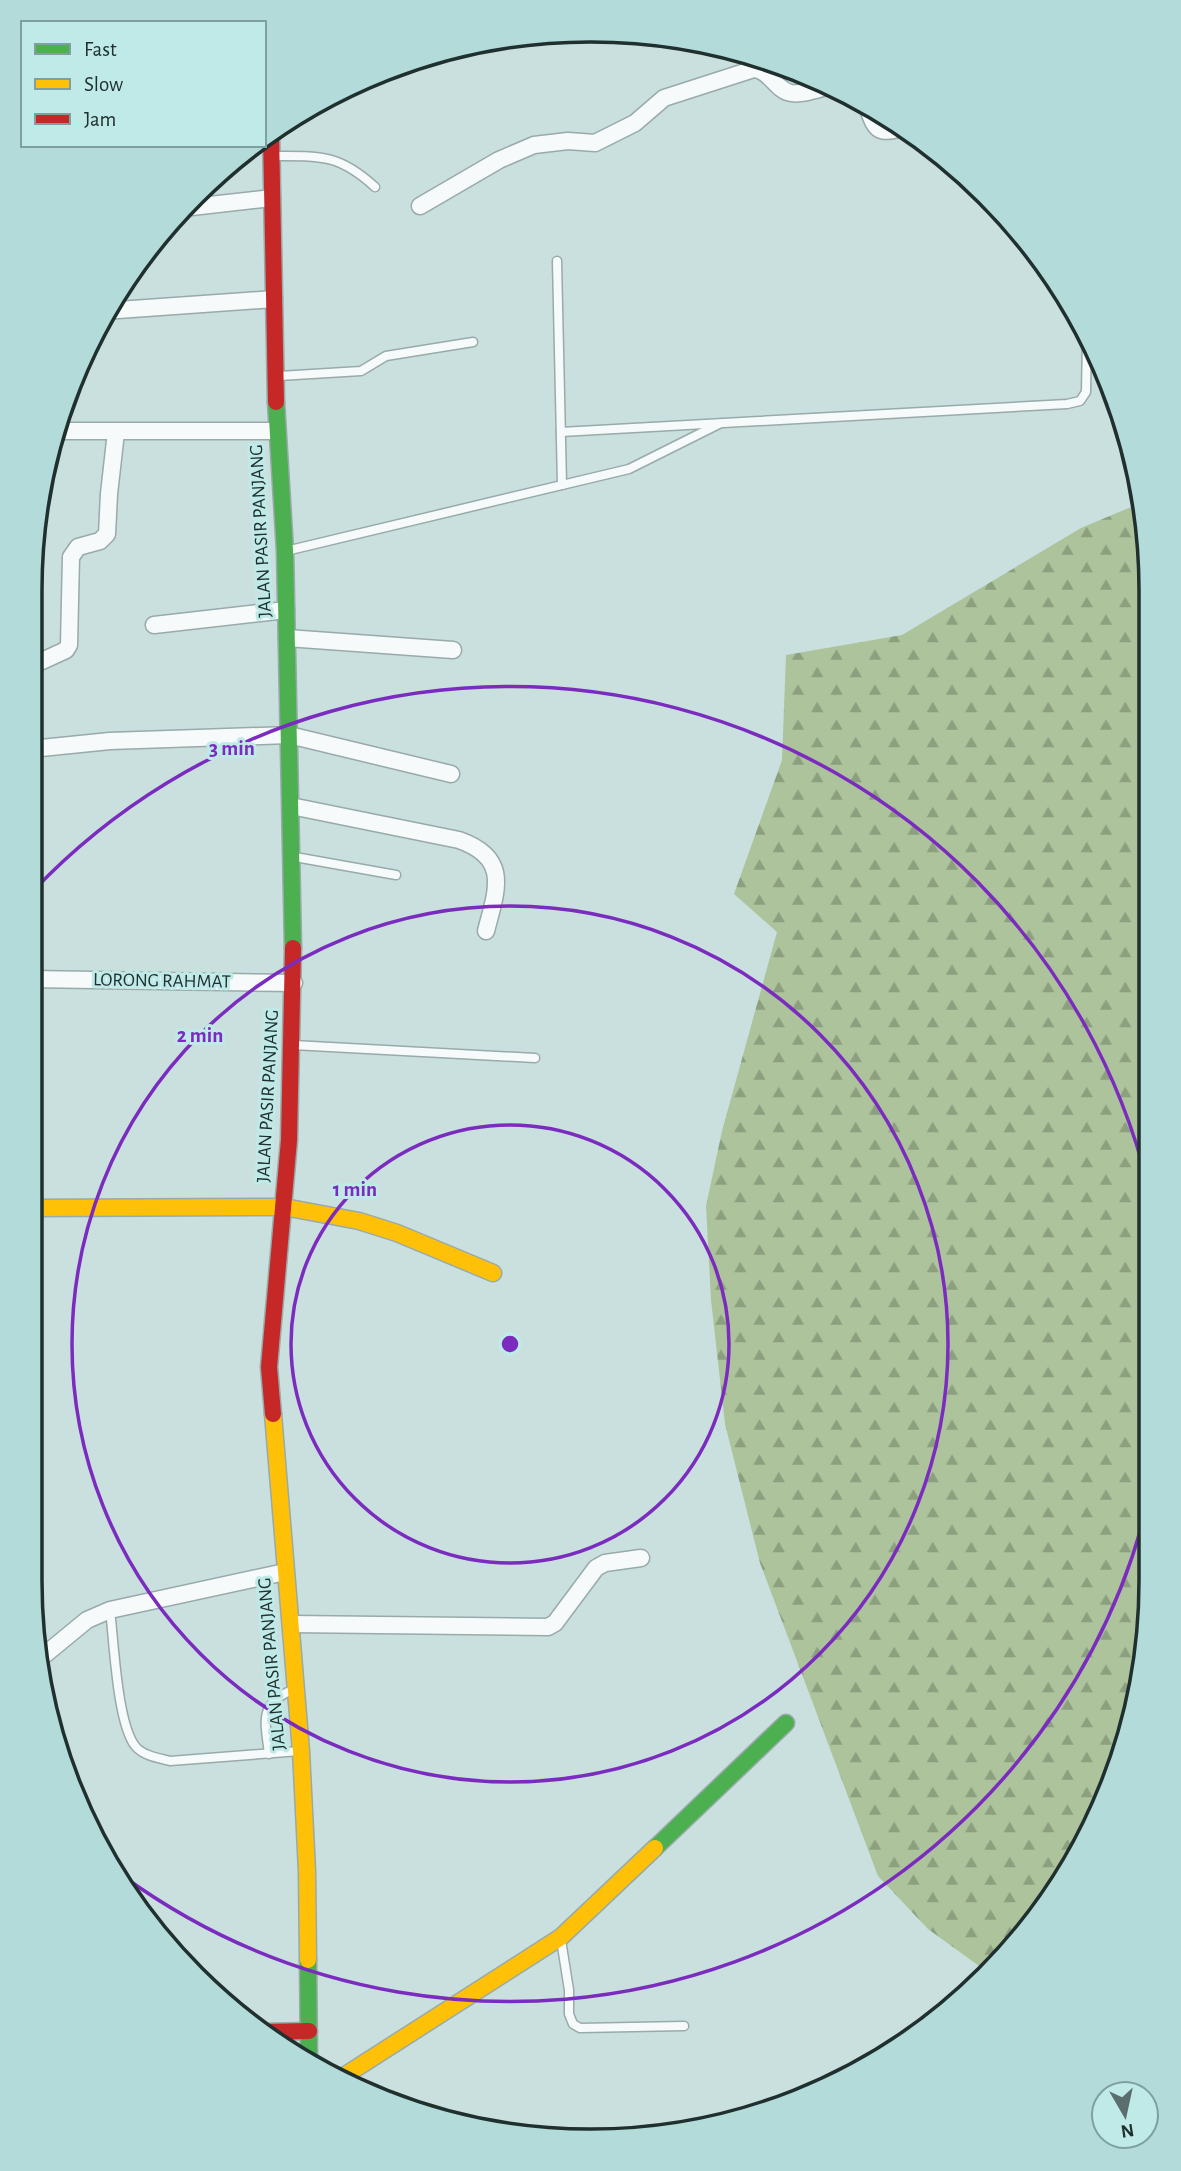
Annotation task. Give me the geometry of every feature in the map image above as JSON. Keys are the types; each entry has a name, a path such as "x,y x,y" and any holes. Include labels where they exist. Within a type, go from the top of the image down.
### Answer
{"main road":[{"name":"JALAN PASIR PANJANG","path":"272,144 277,431 285,551 294,983 284,1207 269,1367 301,1751 307,1871 309,2052"},
{"path":"42,1208 284,1207 359,1221 397,1233 493,1273"},
{"path":"349,2073 561,1937 786,1723"},
{"path":"279,2032 309,2031"}],"street":[{"path":"420,206 499,160 534,145 568,141 595,143 635,123 664,97 754,69 766,73 787,92 813,90"},
{"path":"872,119 881,131 891,132"},
{"path":"200,206 272,198"},
{"path":"119,310 274,299"},
{"path":"66,431 277,431"},
{"path":"42,661 66,650 69,645 71,557 78,547 100,541 107,534 108,494 116,432"},
{"path":"154,625 286,610"},
{"path":"287,638 453,650"},
{"path":"42,746 110,741 289,735 451,774"},
{"path":"291,806 477,846 488,856 495,871 496,890 486,931"},
{"name":"LORONG RAHMAT","path":"42,979 294,983"},
{"path":"292,1624 548,1627 555,1623 596,1568 604,1563 641,1558"},
{"path":"47,1651 87,1620 110,1610 285,1572"}],"lane":[{"path":"272,156 327,158 352,168 375,187"},
{"path":"557,261 562,485"},
{"path":"276,376 362,371 386,356 473,342"},
{"path":"561,432 1067,404 1080,401 1086,392 1087,358"},
{"path":"285,551 629,469 721,423"},
{"path":"292,857 396,875"},
{"path":"292,1045 535,1058"},
{"path":"110,1610 126,1730 137,1748 151,1756 170,1761 301,1751"},
{"path":"269,1754 266,1724 268,1707 278,1695 296,1688"},
{"path":"561,1937 569,1990 569,2014 573,2024 580,2028 684,2026"}],"green space":[{"path":"1132,507 1138,555 1138,1616 1128,1688 1120,1722 1097,1790 1066,1855 1047,1885 1003,1942 980,1966 928,1929 878,1876 760,1563 725,1424 711,1300 706,1206 722,1131 777,932 734,894 782,760 786,655 902,635 1081,528"}],"traffic: fast":[{"path":"276,402 285,551 293,948"},
{"path":"655,1848 786,1723"},
{"path":"308,1960 309,2052"}],"traffic: slow":[{"path":"42,1208 284,1207 359,1221 397,1233 493,1273"},
{"path":"273,1414 301,1751 308,1960"},
{"path":"349,2073 561,1937 655,1848"}],"traffic: jam":[{"path":"271,145 276,402"},
{"path":"273,1414 269,1367 289,1140 293,948"},
{"path":"279,2032 309,2031"}]}
